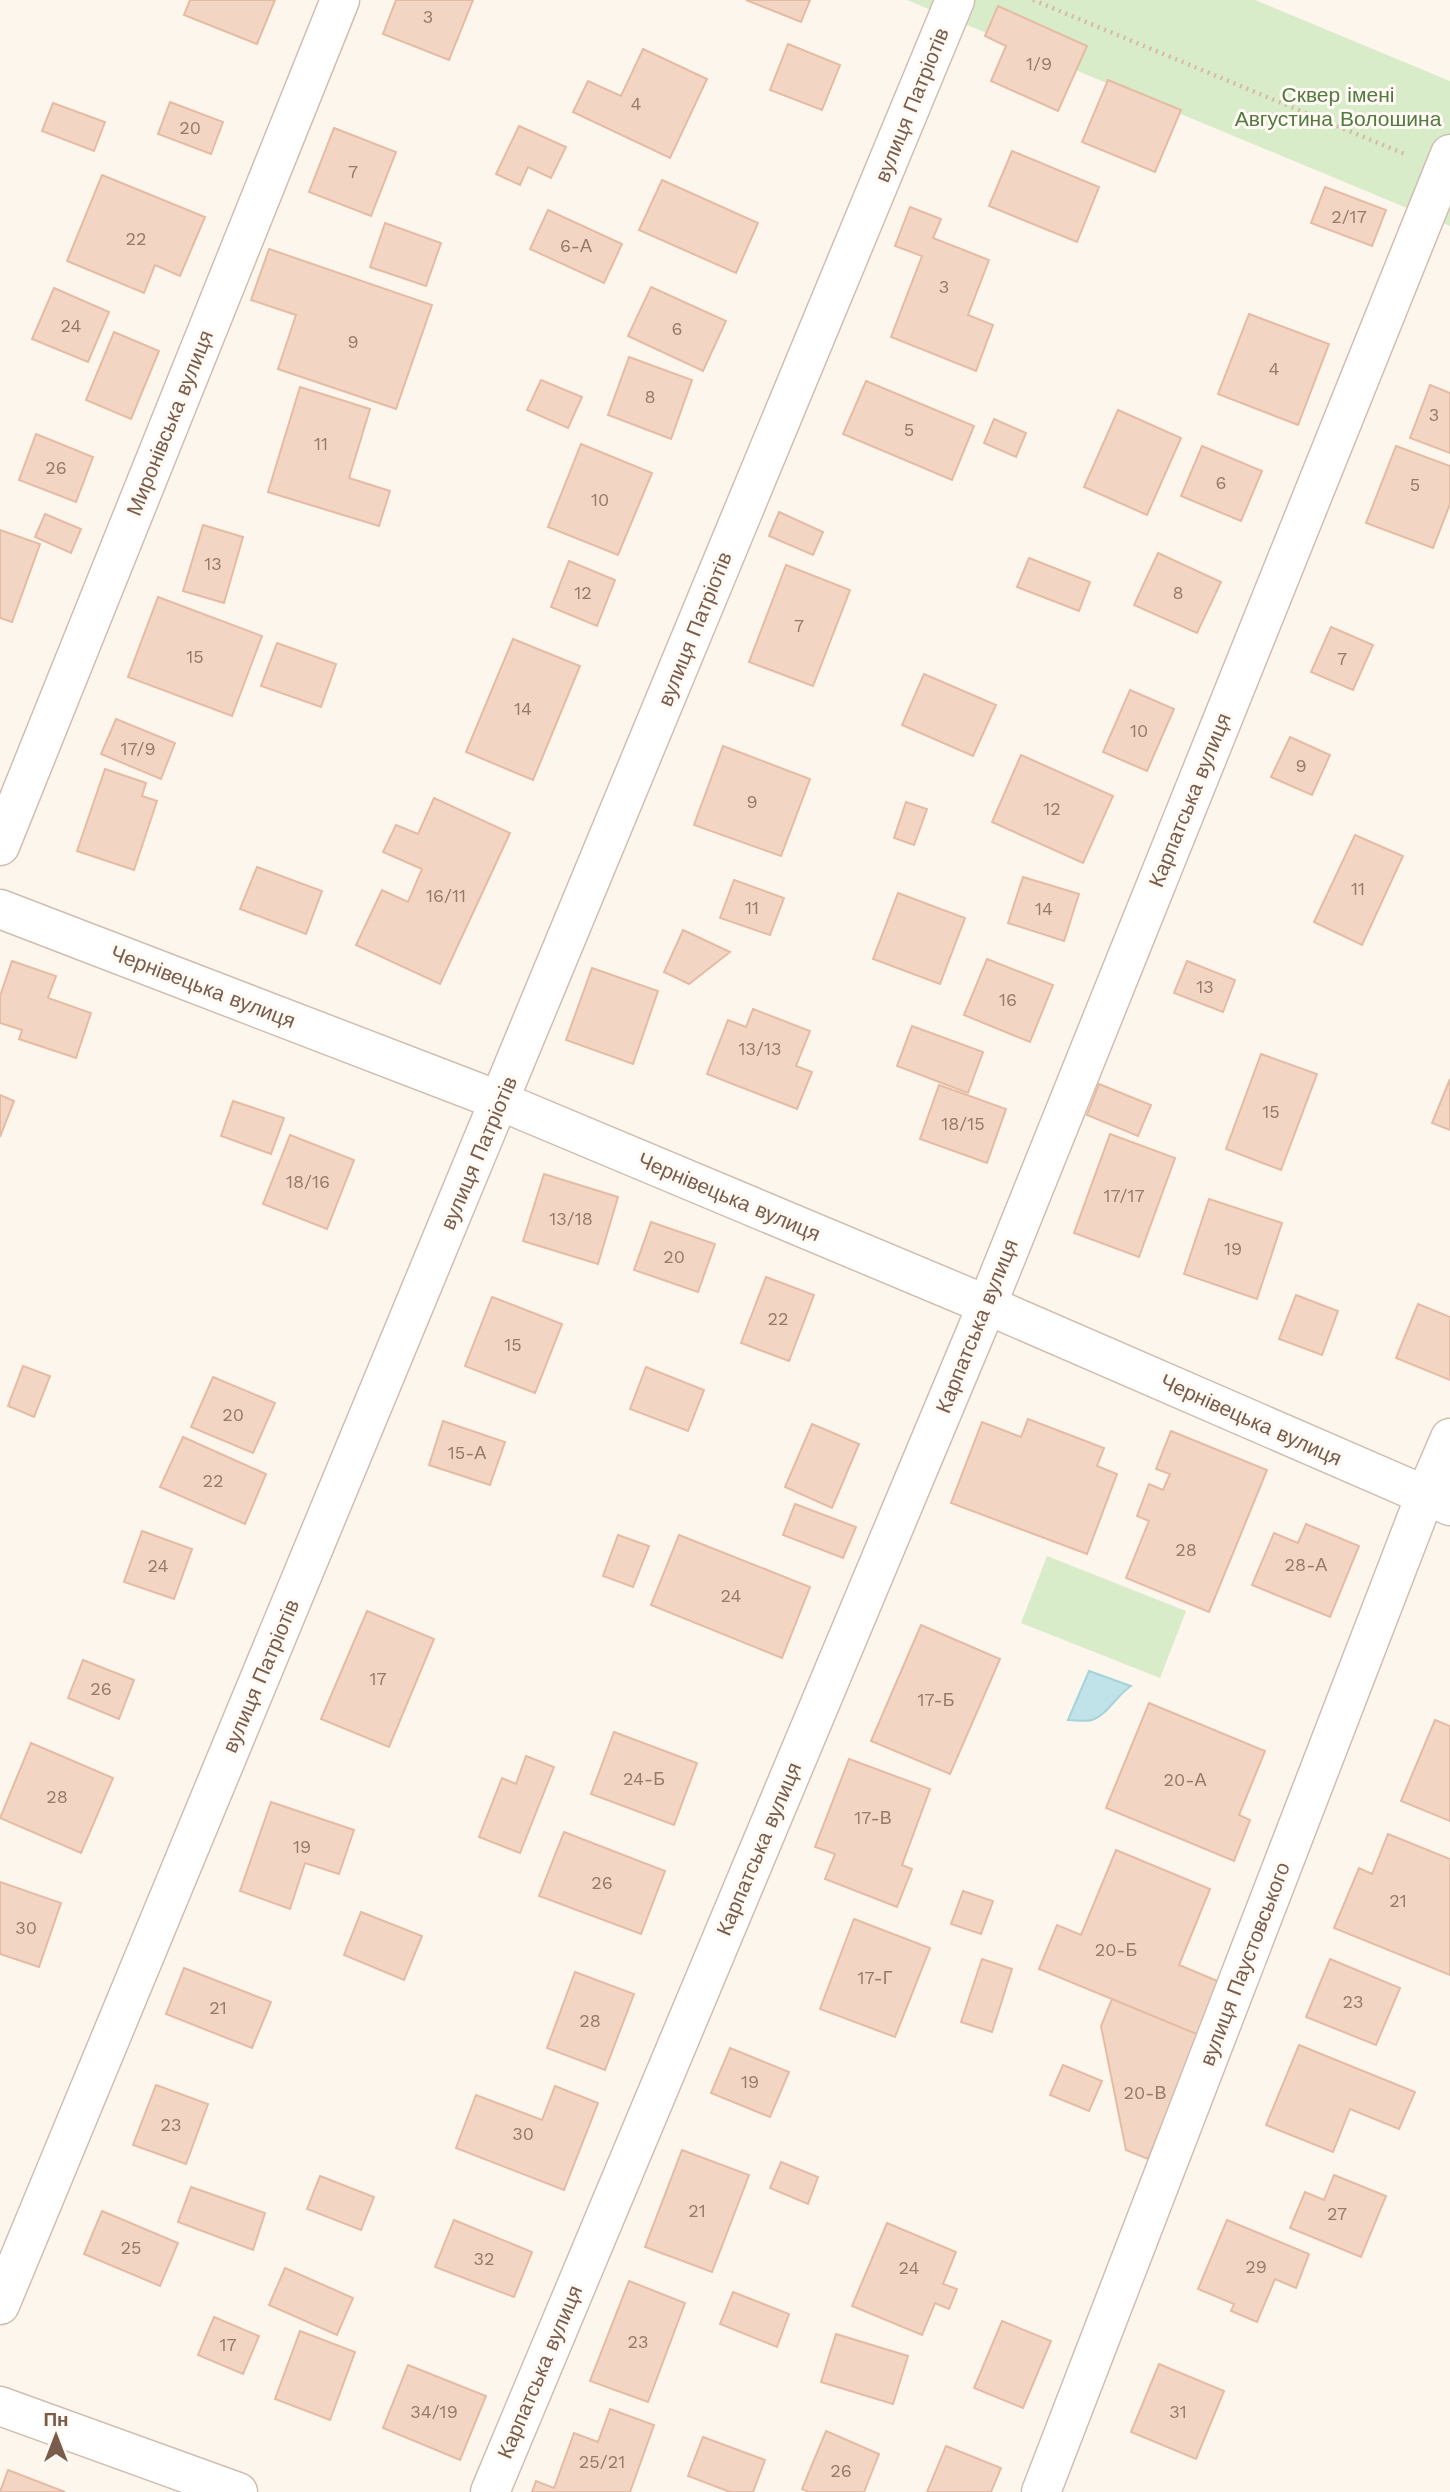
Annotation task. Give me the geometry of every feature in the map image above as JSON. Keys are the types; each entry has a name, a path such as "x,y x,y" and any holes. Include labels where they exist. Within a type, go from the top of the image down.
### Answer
{"street":[{"name":"Миронівська вулиця","path":"0,846 340,0"},
{"name":"вулиця Патріотів","path":"0,2305 955,0"},
{"name":"Карпатська вулиця","path":"490,2492 987,1305 1447,162"},
{"name":"Чернівецька вулиця","path":"0,909 500,1101 987,1305 1438,1501"},
{"name":"вулиця Паустовського","path":"1041,2492 1438,1501 1450,1438"},
{"path":"0,2406 238,2492"}],"path":[{"path":"1033,0 1447,162"}],"green space":[{"name":"Сквер імені Августина Волошина","path":"907,0 1255,0 1450,81 1450,226"},
{"path":"1047,1556 1186,1611 1160,1678 1021,1623"}],"water":[{"path":"1089,1671 1131,1686 1097,1718 1086,1721 1068,1720"}],"building":[{"path":"190,0 275,0 257,44 184,15"},
{"path":"396,0 473,0 449,60 383,34"},
{"path":"746,0 810,0 801,22"},
{"path":"998,6 1087,46 1058,111 991,81 1006,46 985,36"},
{"path":"788,44 840,65 822,110 770,90"},
{"path":"643,49 707,79 670,158 573,112 588,81 621,96"},
{"path":"1108,80 1181,110 1155,172 1082,142"},
{"path":"170,102 223,122 211,154 158,134"},
{"path":"53,103 105,122 94,151 42,131"},
{"path":"519,126 566,147 551,178 528,167 520,185 496,174"},
{"path":"334,128 396,152 371,216 309,192"},
{"path":"1012,151 1099,187 1077,242 989,206"},
{"path":"102,175 205,217 180,276 155,265 144,293 67,261"},
{"path":"662,180 758,223 736,273 639,230"},
{"path":"1325,187 1386,210 1372,246 1311,223"},
{"path":"910,207 941,219 933,238 989,260 968,315 993,325 976,371 891,337 922,256 895,246"},
{"path":"548,210 622,244 604,283 530,249"},
{"path":"385,223 441,243 426,286 370,267"},
{"path":"269,249 432,305 396,409 278,369 296,315 251,300"},
{"path":"651,287 726,321 703,371 628,336"},
{"path":"54,288 109,312 88,362 32,339"},
{"path":"1249,314 1329,344 1298,425 1218,394"},
{"path":"114,332 159,351 131,419 86,400"},
{"path":"629,357 692,380 671,439 608,415"},
{"path":"541,380 582,397 568,428 527,410"},
{"path":"866,381 974,426 952,480 843,434"},
{"path":"1430,385 1450,393 1450,453 1410,438"},
{"path":"300,387 370,409 349,478 390,491 379,526 268,492"},
{"path":"1118,410 1181,438 1147,515 1084,487"},
{"path":"994,419 1026,433 1016,457 984,443"},
{"path":"36,434 93,457 76,502 19,480"},
{"path":"581,444 652,473 618,555 548,527"},
{"path":"1202,446 1262,471 1241,521 1181,496"},
{"path":"1396,446 1450,466 1450,504 1433,548 1366,523"},
{"path":"779,512 823,532 813,555 769,536"},
{"path":"45,514 81,529 71,553 35,537"},
{"path":"203,525 243,537 224,603 183,591"},
{"path":"0,530 40,544 12,622 0,618"},
{"path":"1158,553 1221,582 1197,633 1134,605"},
{"path":"1029,558 1090,582 1079,611 1017,587"},
{"path":"569,561 615,580 597,626 551,607"},
{"path":"786,565 850,590 813,686 749,662"},
{"path":"158,597 262,636 232,716 128,677"},
{"path":"1331,627 1373,645 1353,690 1311,672"},
{"path":"513,639 580,666 533,780 466,752"},
{"path":"277,643 336,664 321,707 261,686"},
{"path":"924,674 996,705 973,756 902,725"},
{"path":"1130,690 1174,709 1147,771 1103,752"},
{"path":"116,719 175,743 161,779 101,754"},
{"path":"1290,737 1330,755 1312,795 1271,777"},
{"path":"723,746 810,779 781,856 694,825"},
{"path":"1021,755 1113,796 1083,863 992,822"},
{"path":"105,769 146,783 142,796 157,801 134,870 77,851"},
{"path":"434,798 510,833 440,984 356,945 382,890 408,902 422,869 383,852 396,825 418,834"},
{"path":"906,802 927,809 914,845 894,838"},
{"path":"1355,835 1403,856 1362,945 1314,922"},
{"path":"257,867 322,891 306,934 240,909"},
{"path":"1023,877 1079,894 1064,941 1008,923"},
{"path":"734,880 784,898 770,935 720,918"},
{"path":"898,893 965,918 940,984 873,959"},
{"path":"683,930 730,952 689,984 664,972"},
{"path":"987,959 1053,985 1030,1042 964,1015"},
{"path":"12,961 56,976 48,998 91,1013 76,1058 19,1039 22,1030 0,1023 0,996"},
{"path":"1187,961 1235,980 1223,1012 1174,993"},
{"path":"592,968 658,991 633,1064 566,1040"},
{"path":"753,1009 810,1031 796,1066 812,1072 797,1109 707,1074 728,1020 746,1027"},
{"path":"912,1026 983,1052 968,1093 897,1066"},
{"path":"1261,1054 1317,1074 1281,1170 1226,1149"},
{"path":"1450,1079 1450,1130 1432,1123"},
{"path":"1099,1084 1151,1105 1138,1136 1087,1115"},
{"path":"939,1085 1006,1109 987,1163 920,1139"},
{"path":"0,1095 14,1101 0,1137"},
{"path":"233,1101 284,1118 271,1154 221,1136"},
{"path":"1110,1134 1175,1158 1139,1257 1074,1233"},
{"path":"290,1135 354,1160 327,1229 263,1204"},
{"path":"544,1174 618,1197 598,1264 523,1241"},
{"path":"1209,1199 1282,1223 1257,1299 1184,1274"},
{"path":"651,1222 715,1244 698,1292 634,1270"},
{"path":"766,1277 814,1295 789,1361 741,1343"},
{"path":"1296,1295 1338,1311 1322,1355 1279,1339"},
{"path":"492,1297 562,1324 535,1393 465,1366"},
{"path":"1418,1304 1450,1317 1450,1380 1396,1358"},
{"path":"23,1366 50,1376 34,1417 8,1406"},
{"path":"646,1367 704,1390 688,1431 630,1409"},
{"path":"213,1377 275,1403 253,1453 191,1427"},
{"path":"1028,1419 1104,1448 1097,1466 1117,1474 1087,1554 951,1503 982,1422 1021,1437"},
{"path":"443,1421 505,1442 490,1485 429,1465"},
{"path":"812,1424 859,1444 832,1508 785,1487"},
{"path":"1171,1431 1267,1470 1209,1612 1126,1578 1149,1521 1137,1516 1149,1484 1163,1490 1170,1474 1156,1469"},
{"path":"183,1437 266,1474 245,1524 160,1487"},
{"path":"795,1504 856,1527 843,1558 783,1535"},
{"path":"1306,1524 1359,1546 1330,1617 1252,1585 1274,1533 1298,1543"},
{"path":"142,1531 192,1549 174,1599 124,1582"},
{"path":"618,1535 649,1546 633,1587 603,1576"},
{"path":"679,1535 810,1587 782,1658 651,1605"},
{"path":"367,1611 434,1639 389,1747 321,1719"},
{"path":"921,1625 1000,1659 950,1774 871,1741"},
{"path":"83,1660 134,1680 119,1719 68,1698"},
{"path":"1149,1703 1265,1751 1239,1815 1250,1820 1234,1861 1106,1808"},
{"path":"1435,1720 1450,1726 1450,1821 1401,1801"},
{"path":"614,1732 697,1763 674,1825 591,1794"},
{"path":"31,1743 113,1778 81,1853 0,1818"},
{"path":"526,1756 554,1767 520,1853 479,1837 502,1778 516,1784"},
{"path":"849,1759 930,1789 902,1865 912,1869 897,1907 825,1879 835,1854 815,1847"},
{"path":"271,1802 354,1830 339,1874 305,1863 290,1909 240,1891"},
{"path":"564,1832 665,1871 641,1934 539,1896"},
{"path":"1388,1834 1450,1859 1450,1975 1334,1928 1359,1868 1372,1874"},
{"path":"1116,1850 1210,1889 1179,1965 1227,1985 1199,2035 1039,1969 1057,1925 1081,1935"},
{"path":"0,1882 61,1903 39,1967 0,1954"},
{"path":"963,1891 993,1901 981,1934 951,1924"},
{"path":"361,1912 422,1936 404,1980 344,1955"},
{"path":"854,1919 930,1948 895,2037 820,2009"},
{"path":"982,1959 1012,1969 992,2032 961,2022"},
{"path":"1330,1959 1400,1988 1376,2045 1306,2017"},
{"path":"184,1968 271,2002 252,2048 166,2014"},
{"path":"575,1972 634,1994 605,2070 547,2048"},
{"path":"1112,1999 1199,2035 1148,2159 1126,2150 1101,2026"},
{"path":"1299,2045 1415,2092 1399,2129 1350,2109 1333,2152 1266,2125"},
{"path":"730,2048 789,2072 770,2117 711,2093"},
{"path":"1063,2065 1102,2081 1089,2111 1050,2095"},
{"path":"156,2085 208,2104 186,2164 133,2145"},
{"path":"555,2086 598,2103 564,2190 456,2148 476,2095 542,2120"},
{"path":"682,2150 749,2175 712,2272 645,2247"},
{"path":"781,2162 818,2177 808,2204 770,2188"},
{"path":"1334,2175 1386,2196 1361,2257 1290,2228 1305,2192 1324,2200"},
{"path":"320,2176 374,2197 361,2230 307,2209"},
{"path":"191,2187 265,2213 253,2250 178,2222"},
{"path":"102,2211 178,2243 160,2286 84,2254"},
{"path":"454,2220 532,2252 514,2297 435,2267"},
{"path":"1227,2220 1309,2254 1296,2288 1275,2279 1257,2322 1231,2311 1234,2304 1198,2289"},
{"path":"887,2223 956,2252 943,2284 957,2289 949,2309 935,2303 922,2335 852,2306"},
{"path":"285,2268 353,2298 337,2335 269,2305"},
{"path":"629,2281 685,2303 648,2402 590,2381"},
{"path":"733,2292 789,2314 777,2347 720,2324"},
{"path":"214,2317 259,2336 243,2374 198,2355"},
{"path":"1002,2321 1051,2341 1023,2408 974,2388"},
{"path":"300,2331 355,2352 330,2420 275,2399"},
{"path":"836,2334 908,2356 893,2404 821,2382"},
{"path":"1159,2364 1224,2391 1196,2459 1131,2432"},
{"path":"408,2365 486,2396 460,2460 383,2428"},
{"path":"610,2409 654,2425 630,2492 532,2492 536,2481 554,2488 574,2433 598,2442"},
{"path":"826,2431 879,2454 864,2492 809,2492 802,2489"},
{"path":"703,2437 765,2460 753,2492 730,2492 688,2476"},
{"path":"946,2446 1001,2468 991,2492 927,2492"},
{"path":"8,2470 65,2492 0,2492"}]}
